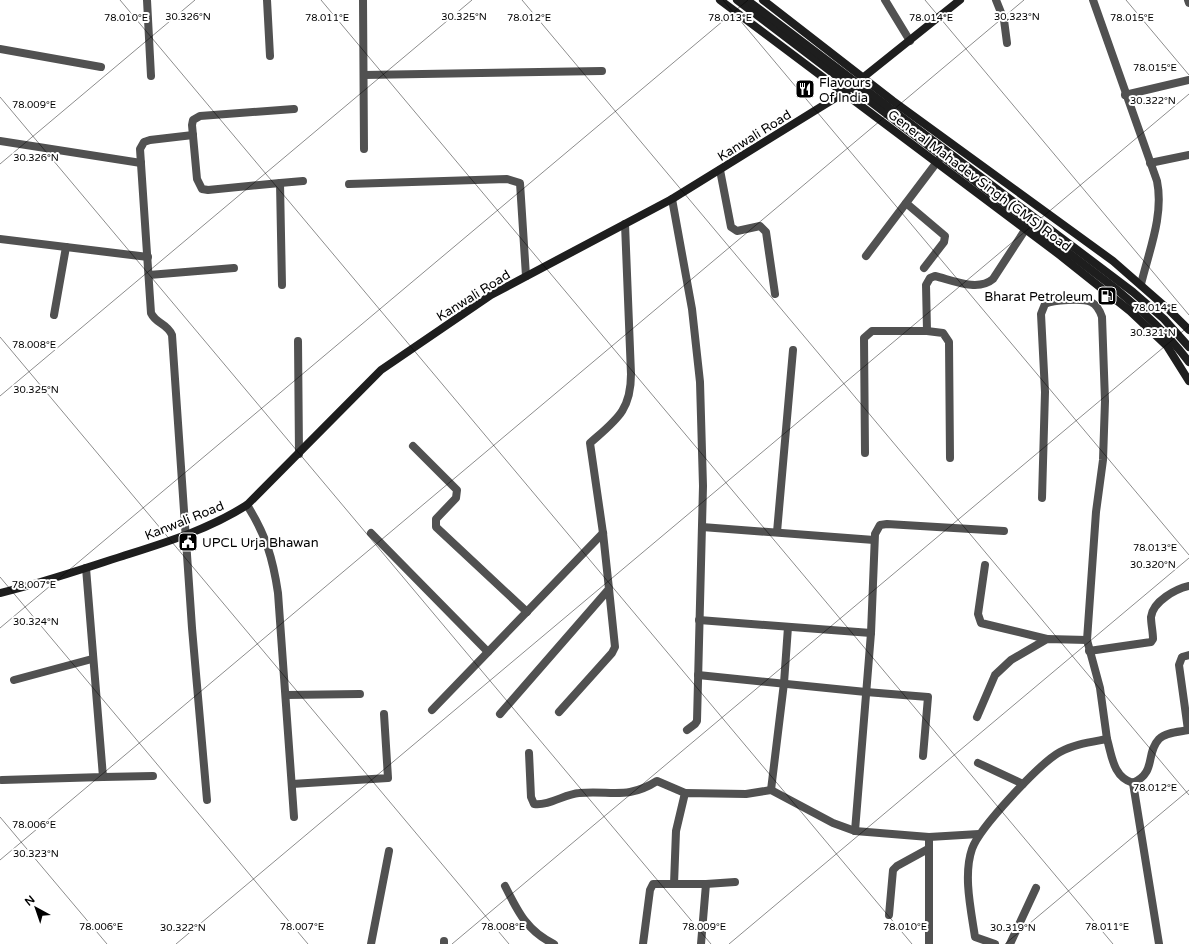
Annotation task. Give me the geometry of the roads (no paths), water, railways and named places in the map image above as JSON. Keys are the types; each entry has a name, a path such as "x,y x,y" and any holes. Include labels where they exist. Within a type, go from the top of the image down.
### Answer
{"street":[{"path":"147,0 151,76"},
{"path":"267,0 270,56"},
{"path":"364,0 364,149"},
{"name":"General Mahadev Singh (GMS) Road","path":"720,0 845,92 936,164 1061,256 1130,311 1167,346 1189,381"},
{"path":"737,0 1111,285 1161,329 1176,344 1189,362"},
{"path":"747,0 1133,292 1164,319 1189,347"},
{"path":"884,0 910,41"},
{"name":"Kanwali Road","path":"0,593 51,580 185,536 221,521 247,505 262,488 300,454 381,370 491,295 672,199 845,92 865,78 960,0"},
{"path":"996,0 1004,20 1007,43"},
{"path":"1093,0 1150,163 1160,196 1159,209 1141,284"},
{"path":"753,24 765,2"},
{"name":"General Mahadev Singh (GMS) Road","path":"765,2 950,142 1113,261 1141,284 1189,330"},
{"path":"793,54 808,34"},
{"path":"0,49 101,67"},
{"path":"364,75 602,71"},
{"path":"1125,95 1189,80"},
{"path":"294,110 200,116 193,120 197,179 202,189 208,190 303,181"},
{"path":"193,135 144,142 140,149 151,313 154,318 169,328 172,335 185,536 207,800"},
{"path":"0,141 142,163"},
{"path":"866,256 936,164 950,142"},
{"path":"1150,163 1189,155"},
{"path":"967,187 972,174 984,167"},
{"path":"720,170 732,227 738,231 760,226 766,232 775,294"},
{"path":"349,184 507,179 520,183 526,276"},
{"path":"280,184 282,285"},
{"path":"672,199 697,343 700,382 703,486 697,720 695,724 687,730"},
{"path":"906,204 945,236 944,242 924,268"},
{"path":"559,712 612,653 615,647 603,533 590,443 617,418 624,408 630,392 632,374 625,224"},
{"path":"927,331 926,285 930,278 935,276 974,285 987,284 992,279 1025,230"},
{"path":"0,239 148,257"},
{"path":"54,315 66,247"},
{"path":"149,275 234,268"},
{"path":"1042,498 1045,392 1041,314 1045,304 1051,301 1086,300 1097,307 1102,317 1105,401 1103,460 1095,520 1087,640 1100,688 1106,739 1115,769 1120,777 1133,783 1142,779 1146,774 1155,746 1160,738 1168,734 1188,730 1179,665 1182,657 1189,655"},
{"path":"865,453 864,338 872,331 927,331 943,333 948,342 950,458"},
{"path":"298,341 300,454"},
{"path":"777,532 793,350"},
{"path":"412,446 457,490 456,498 436,519 436,527 527,612"},
{"path":"247,505 269,546 275,570 286,695 294,817"},
{"path":"855,831 871,633 874,540 876,529 880,525 887,524 1004,531"},
{"path":"702,527 874,540"},
{"path":"371,533 488,652"},
{"path":"432,710 603,533"},
{"path":"985,565 978,614 981,623 1047,639 1087,640"},
{"path":"86,568 92,659 103,776"},
{"path":"1089,651 1151,642 1153,639 1151,617 1156,606 1181,588 1189,586"},
{"path":"500,714 609,589"},
{"path":"699,620 871,633"},
{"path":"771,790 784,683 788,627"},
{"path":"977,717 988,687 995,675 1011,660 1047,639"},
{"path":"14,680 92,659"},
{"path":"698,675 928,697 923,756"},
{"path":"286,695 360,694"},
{"path":"292,784 388,778 384,714"},
{"path":"995,944 975,940 969,894 969,878 972,850 979,834 1023,784 1059,752 1075,745 1106,739"},
{"path":"529,753 531,797 534,804 547,802 578,793 606,794 640,790 657,781 685,793 746,794 771,790 833,824 855,831 929,837 979,834"},
{"path":"978,763 1023,784"},
{"path":"2,780 103,776 153,776"},
{"path":"1133,783 1159,944"},
{"path":"674,884 676,831 685,793"},
{"path":"929,837 929,944"},
{"path":"889,915 893,870 900,864 928,849"},
{"path":"371,944 388,851"},
{"path":"643,944 651,887 657,883 706,884 735,882"},
{"path":"701,944 706,884"},
{"path":"505,886 514,905 533,932 554,944"},
{"path":"1010,944 1036,888"}],"place":[{"name":"Flavours Of India","path":"805,89"},
{"name":"Bharat Petroleum","path":"1107,296"},
{"name":"UPCL Urja Bhawan","path":"188,542"}]}
